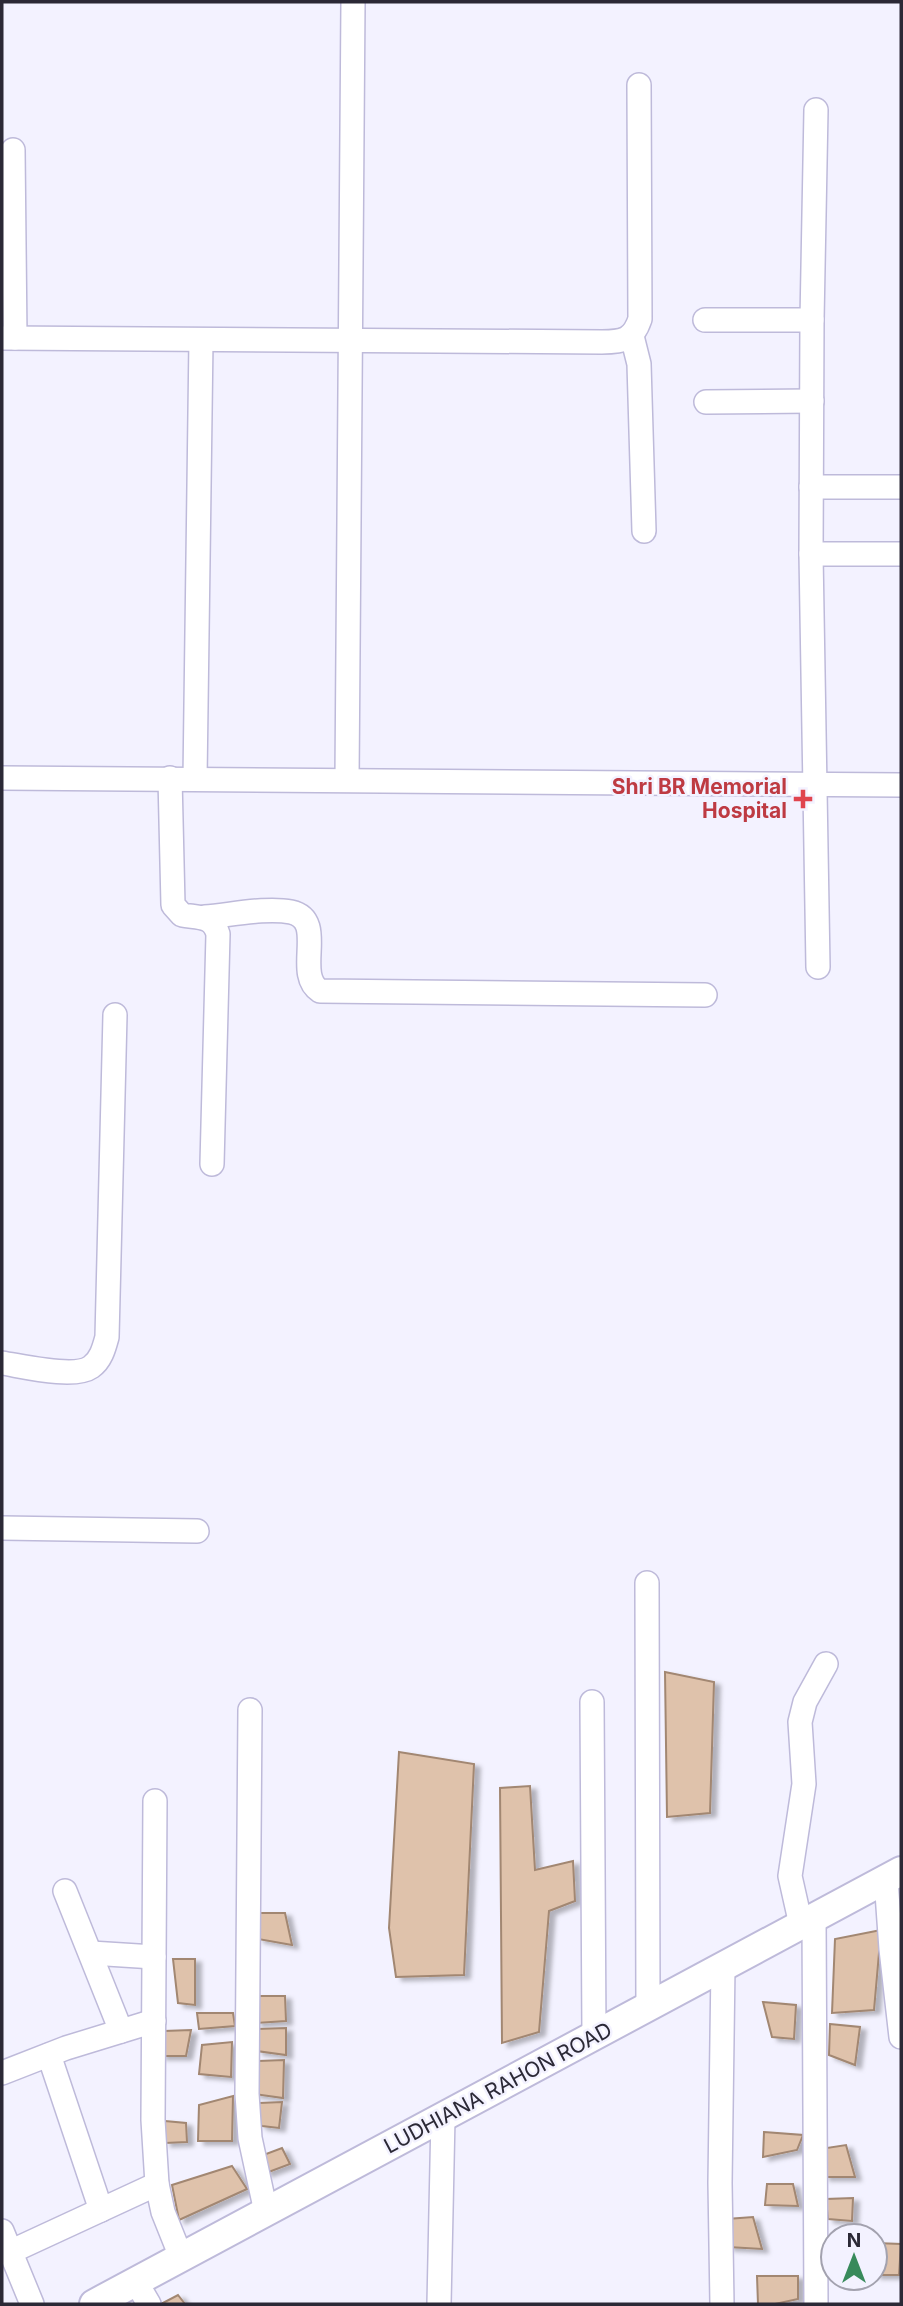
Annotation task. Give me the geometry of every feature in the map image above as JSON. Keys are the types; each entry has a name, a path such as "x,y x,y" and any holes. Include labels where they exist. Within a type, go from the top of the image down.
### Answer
{"main road":[{"name":"LUDHIANA RAHON ROAD","path":"94,2304 143,2293 181,2258 893,1875"}],"street":[{"path":"348,780 353,2"},
{"path":"639,85 640,319 632,336 639,364 644,531"},
{"path":"817,110 812,320 811,554 818,967"},
{"path":"13,150 8,338 619,342 632,336"},
{"path":"705,320 812,320"},
{"path":"195,779 201,340"},
{"path":"706,402 812,401"},
{"path":"811,487 901,486"},
{"path":"811,554 901,554"},
{"path":"2,778 901,785"},
{"path":"170,778 173,905 182,915 205,917 284,911 302,916 309,930 309,973 315,988 320,991 705,995"},
{"path":"205,917 216,926 218,943 212,1164"},
{"path":"2,1363 80,1371 91,1367 102,1354 107,1337 115,1015"},
{"path":"2,1528 197,1531"},
{"path":"647,1583 648,2007"},
{"path":"816,2304 808,1921 790,1876 804,1784 800,1722 805,1702 826,1664"},
{"path":"592,1702 594,2036"},
{"path":"250,1710 247,2094 250,2138 266,2212"},
{"path":"155,1801 153,2120 157,2184 163,2212 181,2258"},
{"path":"893,1875 891,1949 901,2037"},
{"path":"65,1891 121,2031"},
{"path":"91,1954 154,1957"},
{"path":"722,2304 720,2183 723,1966"},
{"path":"2,2073 154,2021"},
{"path":"49,2055 101,2210"},
{"path":"439,2304 443,2117"},
{"path":"33,2304 6,2241 101,2210 157,2184"}],"building":[{"path":"665,1672 714,1682 710,1813 667,1817"},
{"path":"399,1752 474,1764 464,1975 396,1977 389,1928"},
{"path":"530,1786 535,1870 573,1861 575,1901 549,1911 539,2032 502,2043 500,1788"},
{"path":"257,1913 285,1913 292,1945 258,1939"},
{"path":"881,1930 874,2010 832,2013 835,1939"},
{"path":"173,1959 195,1959 195,2005 178,2003"},
{"path":"255,1996 285,1996 286,2021 256,2023"},
{"path":"763,2002 796,2005 794,2039 772,2037"},
{"path":"197,2013 233,2013 235,2026 199,2029"},
{"path":"830,2024 860,2027 855,2065 829,2055"},
{"path":"286,2028 286,2055 257,2051 256,2029"},
{"path":"191,2030 186,2056 160,2056 164,2031"},
{"path":"232,2042 231,2077 199,2074 202,2045"},
{"path":"284,2060 283,2098 254,2094 258,2061"},
{"path":"233,2096 232,2141 198,2141 199,2105"},
{"path":"282,2102 279,2128 262,2126 259,2123 259,2103"},
{"path":"165,2121 186,2123 187,2142 165,2143"},
{"path":"764,2132 803,2135 797,2150 763,2157"},
{"path":"846,2145 855,2177 824,2177 820,2149"},
{"path":"282,2148 290,2164 266,2173 258,2157"},
{"path":"232,2166 247,2189 179,2220 172,2185"},
{"path":"767,2184 793,2184 798,2206 765,2205"},
{"path":"853,2198 852,2221 828,2219 826,2199"},
{"path":"753,2217 762,2249 728,2247 727,2219"},
{"path":"889,2244 901,2244 899,2275 889,2275"},
{"path":"757,2276 798,2276 798,2299 775,2304 758,2304"},
{"path":"178,2295 185,2304 161,2304"}],"place":[{"name":"Shri BR Memorial Hospital","path":"803,799"}]}
